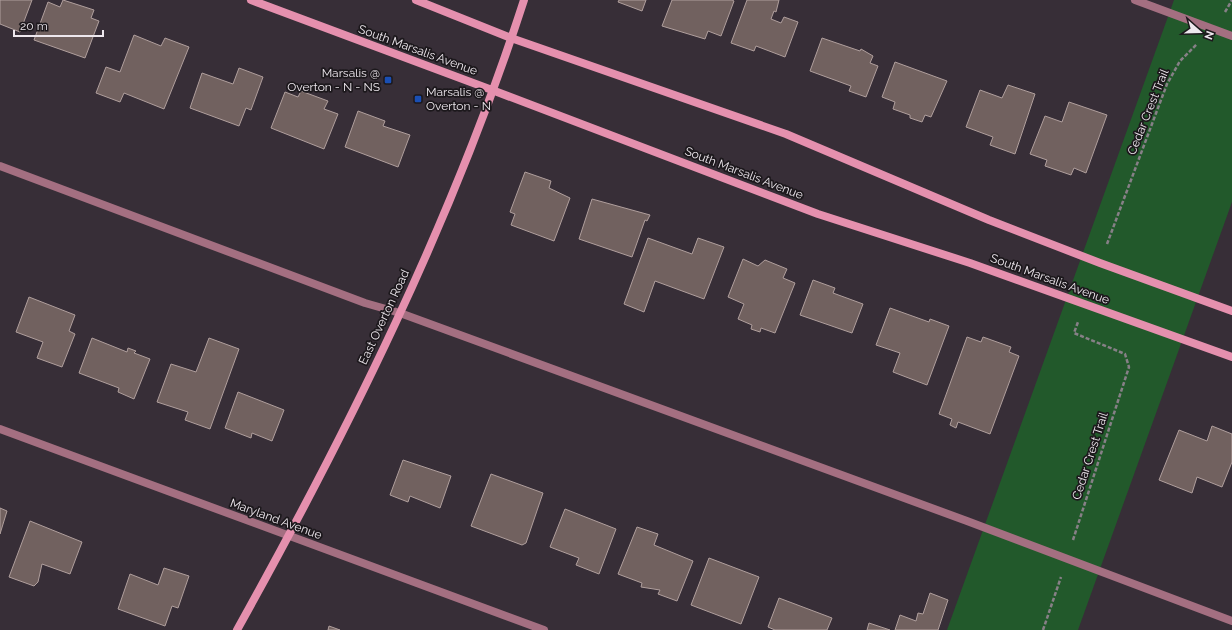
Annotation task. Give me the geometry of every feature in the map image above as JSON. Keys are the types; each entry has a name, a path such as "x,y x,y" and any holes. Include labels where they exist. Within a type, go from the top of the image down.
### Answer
{"main road":[{"name":"South Marsalis Avenue","path":"251,0 818,214 970,263 1232,357"},
{"path":"416,0 511,38 786,134 989,220 1100,263 1232,311"},
{"name":"East Overton Road","path":"237,630 289,536 345,427 400,313 437,230 492,90 524,0"}],"street":[{"path":"1135,0 1232,36"},
{"path":"0,166 365,303 400,313 967,521 1232,621"},
{"name":"Maryland Avenue","path":"0,429 544,630"}],"path":[{"name":"Cedar Crest Trail","path":"1106,244 1167,84 1180,61 1225,12 1232,0"},
{"name":"Cedar Crest Trail","path":"1043,630 1129,367 1125,354 1074,333 1078,320"}],"green space":[{"path":"1174,0 1232,0 1232,202 1078,630 947,630"}],"building":[{"path":"0,0 32,0 20,32 0,24"},
{"path":"63,0 94,10 91,18 99,21 85,58 34,40 48,2 60,7"},
{"path":"619,0 646,0 642,11 618,2"},
{"path":"672,0 734,1 721,36 708,31 705,39 662,26"},
{"path":"747,0 779,0 776,12 774,11 771,19 781,23 784,17 798,22 785,57 756,46 754,51 731,43"},
{"path":"134,35 161,46 165,38 189,47 164,109 124,93 120,102 96,93 106,67 120,72"},
{"path":"822,38 860,51 861,49 873,56 870,63 878,66 866,97 849,91 851,86 810,71"},
{"path":"895,62 947,81 931,117 925,115 922,122 910,118 910,115 893,109 895,102 882,97"},
{"path":"239,68 263,77 251,110 246,108 239,126 190,108 202,73 233,84"},
{"path":"1008,85 1035,94 1015,154 990,145 993,137 966,127 980,90 1002,98"},
{"path":"301,91 328,101 324,109 338,114 324,149 271,128 285,92 298,97"},
{"path":"1069,102 1107,115 1086,173 1074,168 1071,175 1045,166 1047,160 1030,154 1045,116 1062,122"},
{"path":"358,111 385,121 383,126 410,135 398,167 345,147"},
{"path":"525,172 551,181 549,188 570,198 554,241 511,225 515,214 510,212"},
{"path":"592,199 650,215 647,221 645,220 632,257 579,239"},
{"path":"648,238 692,254 698,238 724,247 704,299 655,281 644,312 624,304"},
{"path":"743,259 758,266 765,260 787,269 783,278 795,283 775,333 761,328 760,332 751,329 752,325 738,319 744,304 728,297"},
{"path":"813,280 835,288 833,293 863,304 852,333 800,315"},
{"path":"29,297 75,315 69,331 75,334 62,367 37,358 43,342 16,332"},
{"path":"890,308 929,322 930,319 949,326 927,385 893,372 900,353 876,345"},
{"path":"967,337 981,342 983,337 1011,347 1009,352 1019,356 990,434 958,422 956,428 950,425 952,419 939,414"},
{"path":"92,338 127,352 128,348 136,351 134,353 150,359 134,399 118,392 119,388 79,373"},
{"path":"209,338 239,349 210,429 185,420 188,412 157,402 171,364 196,372"},
{"path":"238,392 284,410 272,441 252,433 251,438 225,428"},
{"path":"1212,426 1232,434 1232,462 1222,487 1197,477 1192,493 1159,480 1179,430 1207,441"},
{"path":"403,460 451,476 440,508 410,496 408,502 390,495"},
{"path":"491,474 543,493 526,543 522,545 471,526"},
{"path":"0,508 7,511 0,534"},
{"path":"565,509 616,529 599,574 576,565 579,558 550,547"},
{"path":"30,521 82,542 70,574 42,564 38,582 34,586 9,577"},
{"path":"637,527 658,534 654,545 693,561 677,601 658,594 660,590 641,587 642,583 618,574"},
{"path":"709,558 759,577 741,624 691,605"},
{"path":"164,568 189,576 178,608 172,606 165,626 118,609 130,574 158,585"},
{"path":"930,593 948,600 938,630 895,630 900,615 916,621 918,613 923,614"},
{"path":"779,598 832,618 827,630 775,630 768,627"},
{"path":"869,623 890,630 867,630"},
{"path":"329,626 340,630 328,630"}],"place":[{"name":"Marsalis @ Overton - N - NS","path":"388,80"},
{"name":"Marsalis @ Overton - N","path":"418,99"}]}
